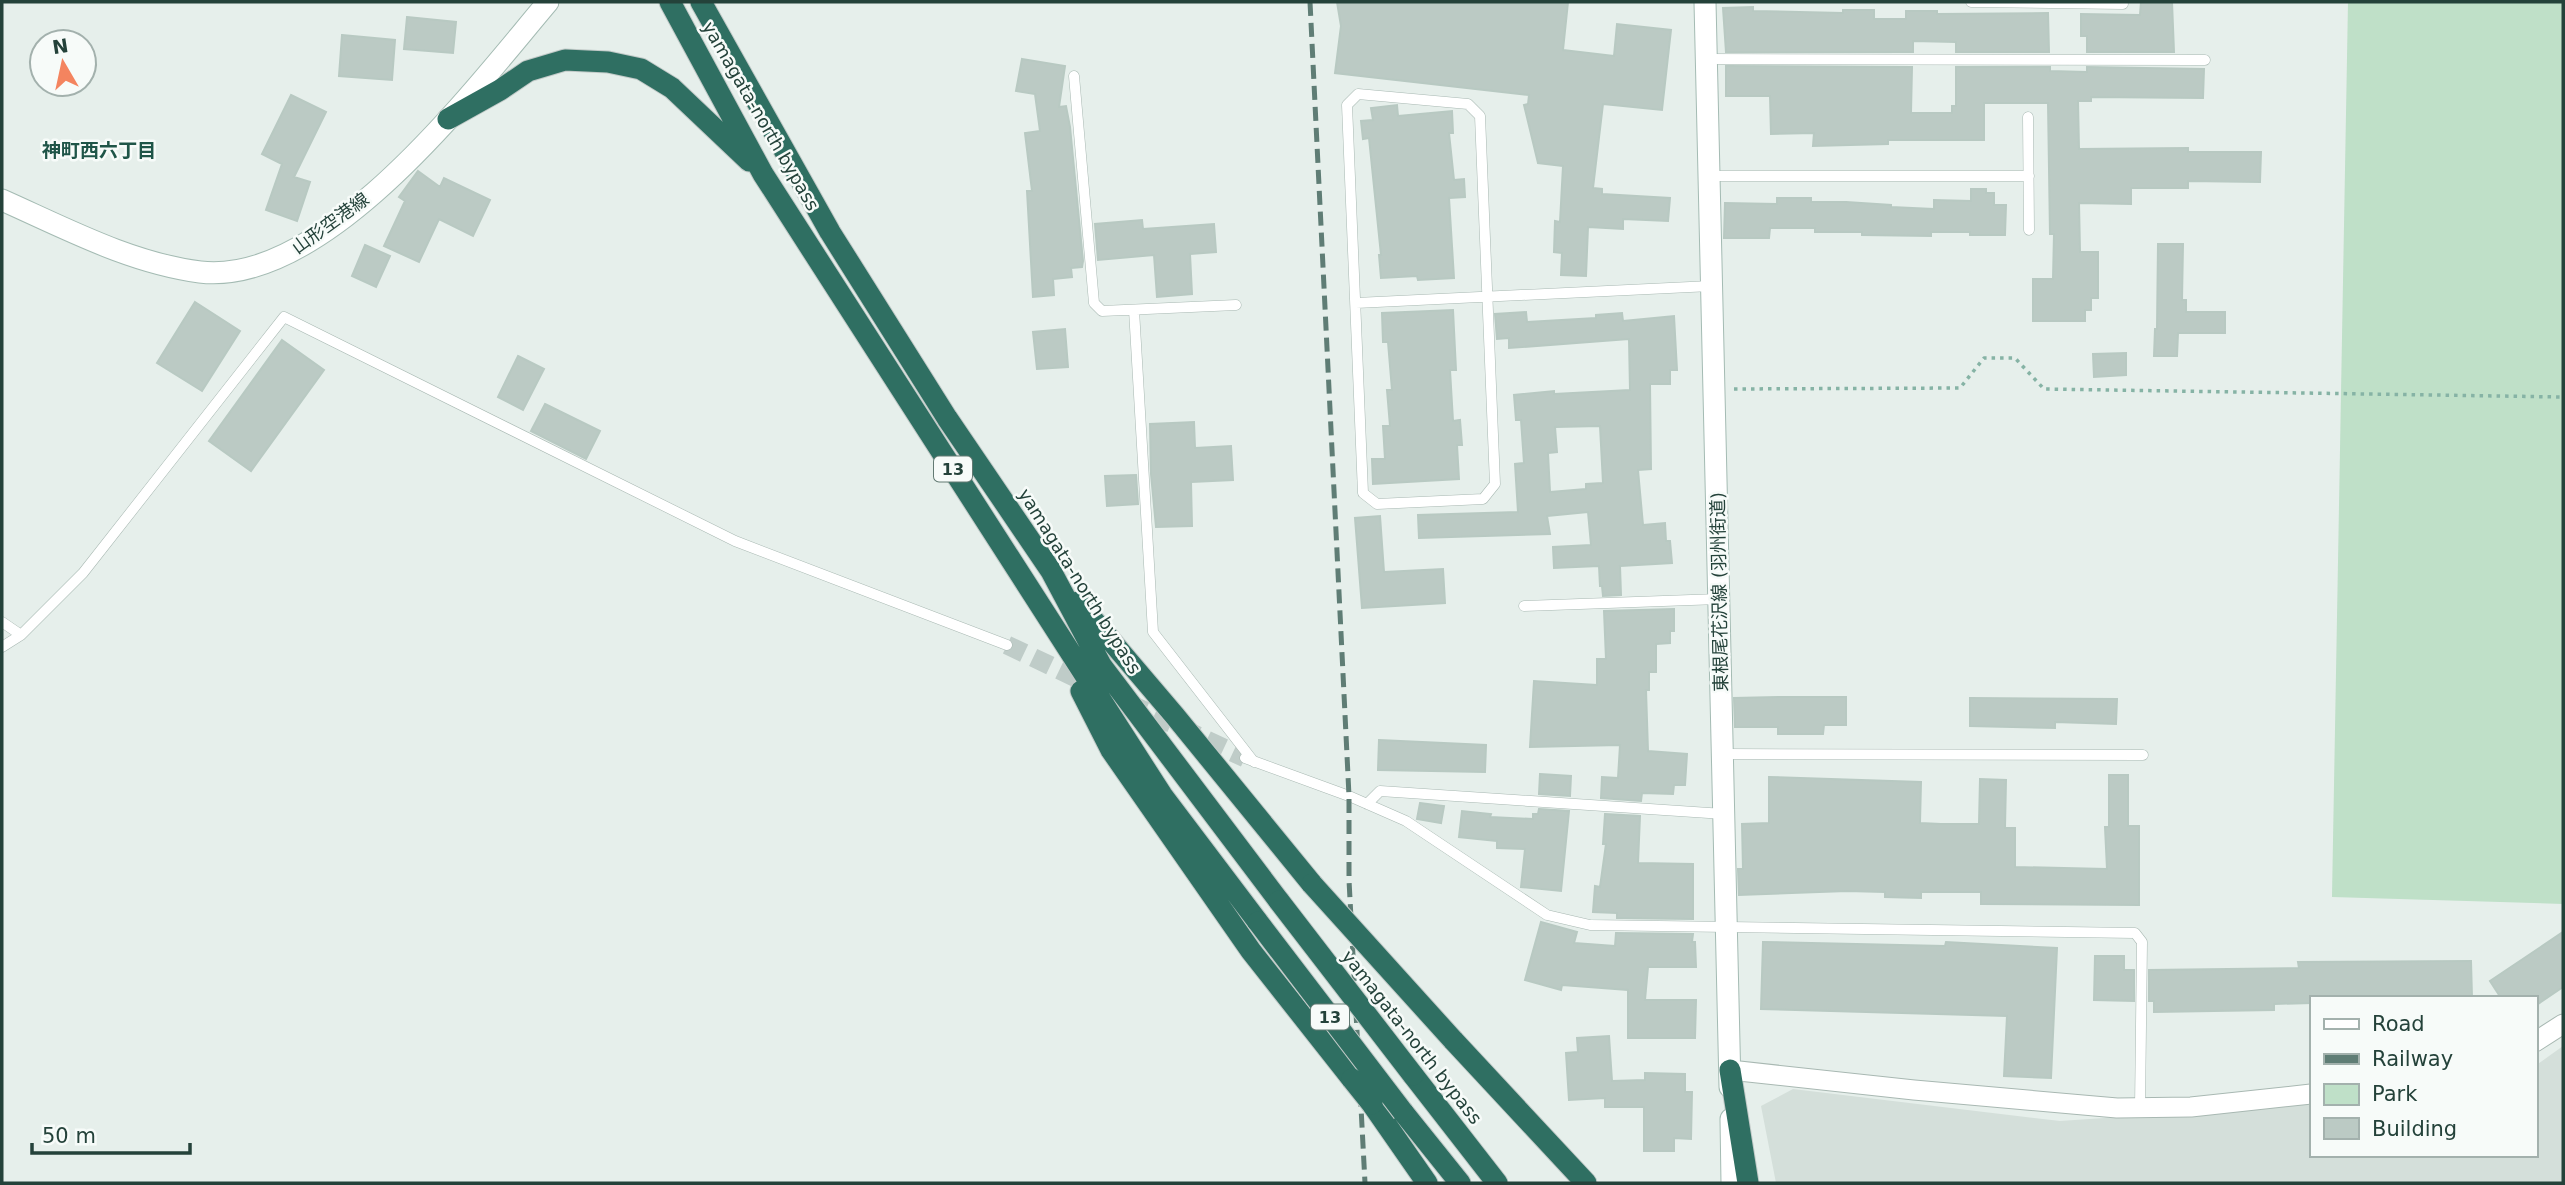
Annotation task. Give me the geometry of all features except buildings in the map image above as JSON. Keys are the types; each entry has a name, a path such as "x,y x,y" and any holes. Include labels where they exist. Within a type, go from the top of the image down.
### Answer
{"highway":[{"name":"yamagata-north bypass","path":"670,2 763,174 1162,795 1460,1183"},
{"name":"yamagata-north bypass","path":"701,2 837,244 947,418 1051,571 1101,665 1497,1183"},
{"path":"448,119 528,71 565,60 608,62 641,69 672,88 763,174"},
{"path":"1051,571 1175,716 1312,884 1586,1183"},
{"path":"1028,586 1111,750 1251,951 1372,1104 1427,1183"},
{"path":"1730,1070 1748,1183"}],"main road":[{"name":"山形空港線","path":"2,200 113,248 164,265 203,272 241,269 271,262 293,251 348,214 402,166 448,119 548,2"},
{"name":"東根尾花沢線 (羽州街道)","path":"1705,2 1732,1183"}],"street":[{"path":"2537,1041 2563,1024"},
{"path":"1730,1070 2117,1108 2191,1107 2310,1094"}],"lane":[{"path":"1971,2 2123,4"},
{"path":"1706,59 2205,60"},
{"path":"1074,76 1094,303 1102,311 1236,305"},
{"path":"1358,94 1468,104 1480,116 1487,297 1495,484 1483,499 1377,504 1363,493 1347,105 1358,94"},
{"path":"2028,117 2029,230"},
{"path":"1709,176 2029,176"},
{"path":"1356,303 1711,286"},
{"path":"1134,310 1153,632 1250,760 1406,821 1547,915 1590,926 2135,933 2143,942 2140,1108"},
{"path":"2,647 21,635 83,573 284,317 735,541 1007,645"},
{"path":"1524,606 1719,598"},
{"path":"2,622 21,635"},
{"path":"1722,754 2143,755"},
{"path":"1367,804 1380,791 1724,814"}],"path":[{"path":"1714,388 1961,388 1984,358 2015,358 2044,388 2563,397"}],"shaded area":[{"path":"2563,1046 2563,1183 1776,1183 1761,1106 1793,1089 2060,1121 2310,1104 2310,1157 2537,1157 2537,1065"}],"green space":[{"path":"2348,2 2563,2 2563,904 2332,897"}],"tunnel":[{"path":"1007,645 1095,687"},
{"path":"1128,703 1245,758"}],"railway":[{"path":"1310,2 1365,1183"}],"district":[{"name":"神町西六丁目","path":"99,150"}]}
